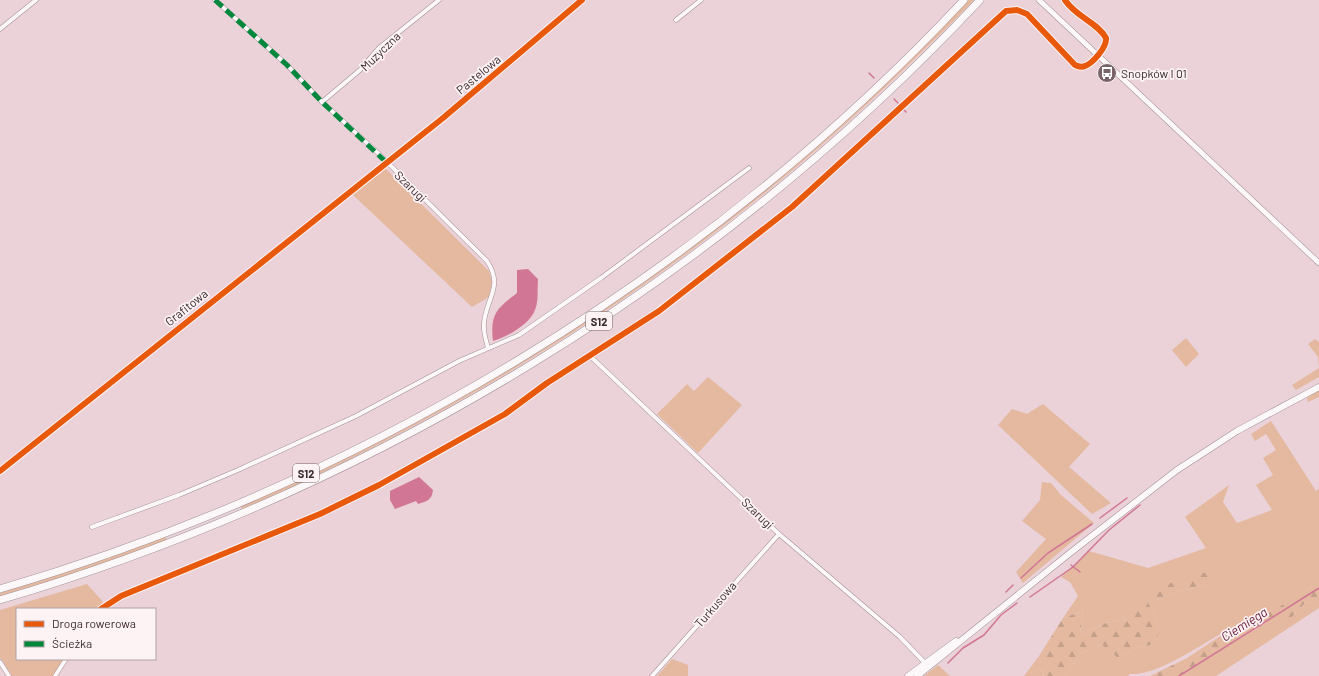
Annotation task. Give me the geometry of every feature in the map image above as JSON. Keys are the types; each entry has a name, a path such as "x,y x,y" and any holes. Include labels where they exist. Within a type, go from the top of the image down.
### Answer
{"highway":[{"name":"S12","path":"0,589 116,552 242,502 322,465 394,429 516,360 649,273 753,194 869,93 964,0"},
{"name":"S12","path":"0,600 156,548 297,489 435,419 565,344 637,296 693,256 798,172 901,80 980,0"}],"main road":[{"path":"908,676 927,665 1177,470 1237,431 1319,387"},
{"path":"917,676 927,665"}],"street":[{"path":"0,29 36,0"},
{"name":"Szarugi","path":"215,0 287,65 322,102 386,162 480,254 491,267 495,282 484,322 488,348"},
{"name":"Muzyczna","path":"322,102 360,70 379,48 439,0"},
{"name":"Pastelowa","path":"386,162 443,118 582,0"},
{"path":"676,20 701,0"},
{"path":"1039,0 1319,263"},
{"path":"102,608 118,597 294,526 379,485 505,414 547,383 659,311 792,207 1006,11 1017,10 1027,14 1075,65 1080,67 1086,66 1106,43 1105,36 1072,10 1065,0"},
{"name":"Grafitowa","path":"0,471 386,162"},
{"path":"92,527 179,495 238,470 356,416 459,360 519,335 749,168"},
{"name":"Szarugi","path":"590,356 779,534 900,637 927,665"},
{"name":"Turkusowa","path":"652,676 779,534"},
{"path":"55,676 65,660"},
{"path":"0,662 9,676"}],"green space":[{"path":"968,0 974,0 948,27 830,138 754,202 675,262 593,319 508,372 422,421 333,467 242,509 241,506 377,441 484,383 646,278 855,110"},
{"path":"385,168 489,271 492,282 489,297 472,307 353,195"},
{"path":"1186,338 1199,354 1186,367 1172,350"},
{"path":"1315,339 1319,342 1319,368 1318,357 1308,344"},
{"path":"1319,368 1319,377 1296,390 1292,385"},
{"path":"708,377 742,405 698,453 657,414 687,384 694,391"},
{"path":"1319,389 1319,397 1308,402 1307,398"},
{"path":"1043,404 1090,444 1069,467 1111,503 1092,514 998,425 1012,409 1027,414"},
{"path":"1271,421 1316,491 1319,489 1319,586 1313,586 1273,613 1256,622 1246,627 1230,629 1182,657 1154,670 1130,674 1128,676 1065,676 1080,654 1101,644 1118,658 1137,648 1154,644 1160,631 1148,602 1174,593 1210,584 1170,583 1127,619 1106,623 1080,635 1083,611 1063,618 1078,596 1070,582 1061,577 1089,551 1148,568 1206,548 1185,517 1229,485 1223,502 1237,523 1272,510 1256,485 1273,475 1263,458 1276,450 1266,434 1255,441 1251,434"},
{"path":"1042,482 1051,483 1061,495 1094,523 1023,583 1016,572 1046,539 1022,521 1040,500"},
{"path":"165,536 167,540 80,572 0,596 0,593 78,568"},
{"path":"1207,572 1210,584 1174,593 1148,602 1160,631 1154,644 1137,648 1118,658 1101,644 1080,654 1065,676 1044,676 1039,656 1063,618 1083,611 1080,635 1106,623 1127,619 1137,599 1170,583"},
{"path":"87,584 103,602 98,608 16,608 16,660 63,660 53,676 12,676 0,657 0,610"},
{"path":"1313,586 1319,586 1319,596 1315,601 1305,603 1290,619 1277,619 1246,633 1179,676 1150,676 1187,658 1231,629 1248,626"},
{"path":"1319,596 1319,608 1216,676 1179,676 1246,633 1277,619 1290,619 1305,603 1315,601"},
{"path":"1039,656 1044,676 1024,676"},
{"path":"672,659 688,665 688,676 657,676"},
{"path":"938,665 950,676 924,676"}],"shaded area":[{"path":"528,269 538,279 535,310 523,325 505,336 493,341 492,332 496,313 504,303 517,293 517,270"},
{"path":"419,477 433,490 430,498 418,504 416,501 395,509 390,500 390,491"}],"waterway":[{"path":"869,73 874,78"},
{"path":"894,99 898,103"},
{"path":"1100,518 1127,498"},
{"path":"1030,597 1073,567 1109,530 1140,505"},
{"path":"1021,578 1048,553 1092,524"},
{"path":"1071,565 1080,572"},
{"path":"1006,592 1013,585"},
{"name":"Ciemięga","path":"1179,676 1319,588"},
{"path":"948,663 963,648 984,635 1001,615 1017,603"}],"marked path":[{"path":"215,0 287,65 322,102 386,162"}],"cycle path":[{"path":"0,471 443,118 582,0"},
{"path":"103,608 121,596 320,514 379,485 505,414 547,383 659,311 792,207 1006,11 1017,10 1027,14 1075,65 1080,67 1085,66 1102,50 1106,42 1106,38 1102,32 1075,11 1065,0"}],"place":[{"name":"Snopków I 01","path":"1107,73"}]}
